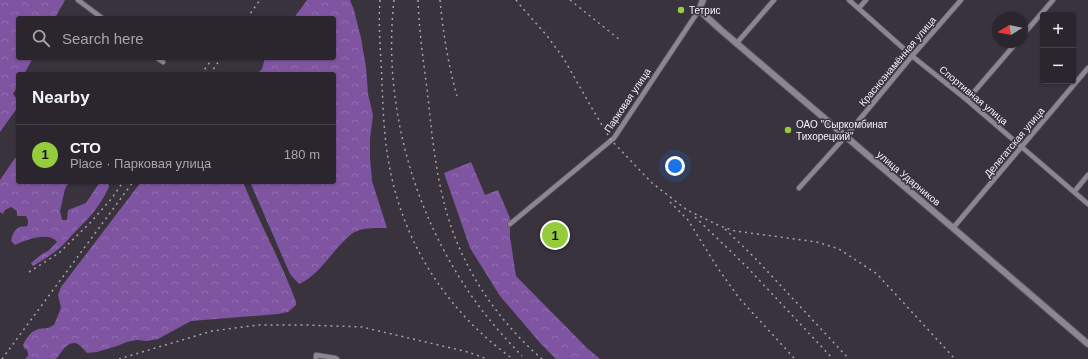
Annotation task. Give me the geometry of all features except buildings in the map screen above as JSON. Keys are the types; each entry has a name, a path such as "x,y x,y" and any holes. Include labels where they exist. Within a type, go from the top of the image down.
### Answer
{"main road":[{"name":"Парковая улица","path":"699,10 703,0"},
{"name":"улица Ударников","path":"699,10 736,44 845,137 1087,340"}],"street":[{"path":"78,0 99,16"},
{"path":"736,44 774,0"},
{"name":"Спортивная улица","path":"848,0 859,8 912,56 967,100 1088,204"},
{"path":"859,8 866,0"},
{"name":"Краснознамённая улица","path":"799,188 845,137 960,0"},
{"path":"1028,29 1053,0"},
{"name":"Парковая улица","path":"510,224 614,138 699,10"},
{"path":"967,100 1012,48"},
{"name":"Делегатская улица","path":"953,228 1088,68"},
{"path":"1074,192 1088,175"},
{"path":"316,357 337,359"}],"green space":[{"path":"0,0 65,0 56,16 16,16 16,60 32,60 25,72 16,72 16,89 13,94 16,98 16,110 0,132"},
{"path":"307,0 350,0 361,38 366,67 368,94 373,115 370,139 372,181 387,228 365,229 352,233 312,276 299,284 290,274 251,184 336,184 336,72 259,72 262,69 264,60 336,60 336,16 295,16"},
{"path":"15,158 16,184 68,184 65,189 60,211 62,220 67,220 68,210 86,203 99,184 108,184 109,187 93,212 72,236 59,249 33,266 31,263 48,251 57,242 48,237 31,239 15,245 11,241 15,231 20,227 27,226 28,223 26,216 17,216 17,211 11,207 5,210 3,214 0,212 0,180"},
{"path":"471,162 485,195 498,190 510,218 510,237 516,276 587,348 600,359 556,359 541,344 500,296 470,248 444,173"},
{"path":"139,184 244,184 284,272 296,305 288,312 278,314 191,321 158,339 127,342 97,352 87,353 78,344 71,343 65,347 56,359 25,359 28,356 27,350 23,345 26,339 32,332 38,329 48,328 54,325 61,308 58,295 61,287"}],"railway":[{"path":"248,16 260,0"},
{"path":"380,0 379,20 383,113 386,144 396,193 405,221 417,248 432,274 448,297 468,320 489,340 513,359"},
{"path":"394,0 392,37 393,74 397,111 404,148 415,183 428,218 444,251 463,283 476,303 522,356"},
{"path":"418,0 435,157 440,187 448,217 463,257 473,276 511,329 542,359"},
{"path":"440,0 446,48 457,96"},
{"path":"516,0 548,37 564,59 611,140 652,183 687,210 720,226 735,231 817,242 839,249 877,274 955,359"},
{"path":"570,0 620,40"},
{"path":"202,72 212,60"},
{"path":"211,72 220,60"},
{"path":"29,272 59,253 90,223 112,198 122,184"},
{"path":"2,359 132,184"},
{"path":"670,202 688,220 717,267 739,298 795,359"},
{"path":"695,217 747,267 833,359"},
{"path":"725,229 755,258 849,359"},
{"path":"119,359 212,331 259,325 362,327 468,352 487,359"}],"place":[{"name":"Тетрис","path":"681,10"},
{"name":"ОАО \"Сыркомбинат Тихорецкий\"","path":"788,130"},
{"name":"СТО","path":"555,235"}]}
